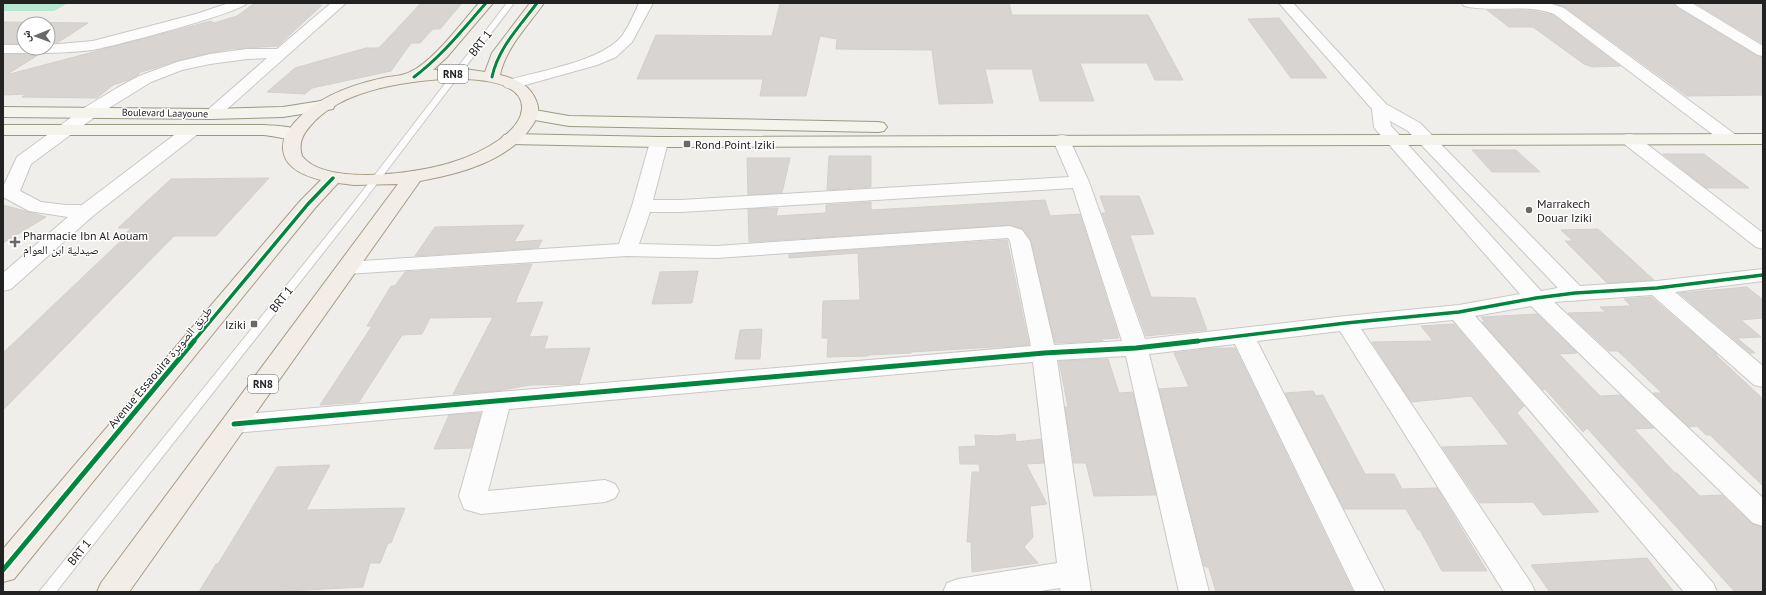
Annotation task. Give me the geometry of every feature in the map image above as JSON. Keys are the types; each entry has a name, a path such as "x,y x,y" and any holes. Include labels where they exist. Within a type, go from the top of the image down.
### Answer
{"main road":[{"name":"RN8","path":"414,76 433,63 442,54 486,3"},
{"path":"492,78 495,63 500,53 536,3"},
{"name":"RN8","path":"294,136 301,125 308,118 327,105 348,94 371,86 414,76 456,74 492,78 511,84 526,96"},
{"path":"294,136 292,150 296,159 310,170 333,178 375,181 430,174 464,164 487,154 510,139 523,126 529,114 530,105 526,96"},
{"name":"RN8","path":"112,592 414,176"},
{"name":"Avenue Essaouira طريق الصويرة","path":"3,570 308,204 333,178"}],"street":[{"path":"3,49 55,49 93,45 200,17 227,9 240,3"},
{"path":"211,114 339,3"},
{"path":"526,96 560,81 584,66 607,56 623,44 646,3"},
{"path":"1286,3 1380,108 1419,134 1575,293"},
{"path":"1469,3 1536,5 1552,7 1569,4"},
{"path":"1682,3 1763,52"},
{"path":"1552,7 1730,139"},
{"path":"87,211 66,211 36,207 10,193 23,161 90,112 145,79 177,67 210,59 247,54 280,54"},
{"path":"511,84 549,73 584,66"},
{"name":"Boulevard Laayoune","path":"3,112 211,114 283,112 327,105"},
{"path":"1380,108 1389,134 1536,298 1763,515"},
{"path":"529,114 569,121 627,123 896,127 1112,126 1389,134"},
{"path":"510,139 659,142 1062,140 1763,127"},
{"name":"Boulevard Laayoune","path":"3,130 264,130 280,131 294,136"},
{"path":"3,284 87,211 192,130"},
{"path":"1419,134 1629,139 1763,139"},
{"path":"1629,139 1763,243"},
{"path":"1062,140 1080,182 1136,348 1194,592"},
{"path":"627,250 642,206 659,142"},
{"path":"642,206 681,206 1080,182"},
{"path":"347,268 627,250 716,252 1010,232 1015,234 1020,241 1044,354 1074,582 958,592"},
{"path":"234,424 1044,354 1136,348 1346,323 1459,312 1536,298 1575,293 1657,288 1760,279"},
{"path":"1657,288 1763,379"},
{"path":"1459,312 1702,592"},
{"path":"1346,323 1520,592"},
{"path":"1243,336 1370,592"},
{"path":"499,400 473,496 474,501 481,502 606,491"}],"lane":[{"name":"BRT 1","path":"47,592 375,181 511,3"}],"green space":[{"path":"3,3 68,3 54,11 3,11"}],"building":[{"path":"255,3 320,3 317,5 322,5 278,46 230,49 177,61 138,73 139,74 131,79 113,85 97,98 22,97 26,94 3,95 3,54 16,54 16,56 36,56 6,75 211,21 214,23 237,16"},
{"path":"421,3 462,3 440,29 433,29 420,43 411,43 391,71 312,88 305,94 267,92 295,68 366,48 379,48"},
{"path":"780,3 1009,3 1012,15 1148,15 1183,80 1155,80 1147,63 1080,63 1094,101 1040,101 1032,69 985,69 993,103 939,104 932,50 836,49 837,39 820,36 806,96 760,96 763,79 637,79 656,35 772,36"},
{"path":"1553,3 1674,3 1676,7 1757,56 1763,57 1763,95 1687,96 1565,7"},
{"path":"1695,3 1763,3 1763,44"},
{"path":"1487,10 1532,11 1553,15 1620,66 1592,67 1584,64 1533,27 1509,27"},
{"path":"1279,18 1327,78 1291,78 1248,19"},
{"path":"3,22 16,22 16,44 3,44"},
{"path":"56,23 88,23 57,43"},
{"path":"1472,150 1516,150 1540,172 1492,172"},
{"path":"1663,154 1704,154 1749,188 1706,188"},
{"path":"829,156 871,156 871,187 827,190"},
{"path":"747,158 790,158 782,193 748,195"},
{"path":"269,178 216,236 174,236 3,410 3,353 126,236 123,236 131,228 118,228 171,179"},
{"path":"1100,196 1139,196 1154,234 1130,235 1151,297 1195,298 1207,330 1146,336 1102,213 1106,213"},
{"path":"1045,200 1050,216 1080,214 1119,338 1102,339 1103,341 1055,343 1031,241 1023,229 1010,225 749,242 748,209 778,208 776,216 826,213 826,205 871,202 871,210"},
{"path":"3,205 29,212 46,217 3,243"},
{"path":"524,225 514,242 542,240 538,248 415,256 435,227"},
{"path":"1598,229 1654,280 1607,283 1565,241 1573,241 1561,230"},
{"path":"1007,240 1029,345 868,356 827,357 828,338 822,338 823,301 860,300 858,253 789,258 789,254"},
{"path":"532,264 515,303 543,302 529,337 548,336 544,349 590,348 579,384 530,385 497,391 453,394 493,317 430,318 422,334 402,335 359,402 320,405 372,326 367,326 391,286 395,286 405,272"},
{"path":"698,271 692,303 652,304 660,272"},
{"path":"1747,287 1763,300 1763,318 1741,320 1761,337 1737,338 1755,353 1750,353 1679,293"},
{"path":"1651,297 1717,354 1715,354 1763,399 1763,486 1710,435 1706,435 1697,426 1689,427 1653,393 1662,393 1618,351 1609,351 1568,313 1606,312 1600,307 1631,306 1624,299"},
{"path":"1537,314 1577,353 1559,354 1600,396 1620,395 1654,428 1634,429 1675,473 1677,473 1700,496 1722,495 1752,524 1763,527 1763,592 1735,592 1587,428 1583,432 1545,389 1543,390 1482,322 1485,322 1481,317"},
{"path":"1454,324 1524,406 1517,413 1599,512 1543,515 1533,502 1480,503 1442,447 1509,445 1471,396 1411,402 1372,342 1433,341 1421,326"},
{"path":"762,329 760,359 735,359 740,330"},
{"path":"1214,348 1235,348 1353,592 1216,592 1209,568 1204,566 1159,389 1189,387 1174,353"},
{"path":"1108,359 1119,393 1133,392 1156,495 1094,496 1086,463 1074,463 1065,407 1068,407 1059,361"},
{"path":"1313,391 1316,396 1323,395 1365,474 1394,474 1402,489 1437,488 1487,571 1442,571 1420,530 1418,530 1406,509 1344,509 1285,393"},
{"path":"481,413 471,448 434,449 449,415"},
{"path":"1015,434 1016,442 1041,439 1044,463 1026,464 1047,504 1030,506 1033,537 1024,547 1038,563 972,572 971,542 967,542 972,472 980,472 979,464 960,464 959,447 976,446 975,435 997,436"},
{"path":"330,465 306,510 405,508 391,543 388,543 380,563 370,563 363,587 268,592 199,592 216,564 218,564 277,467"},
{"path":"1647,558 1674,592 1550,592 1531,565"}],"cycle path":[{"path":"414,77 433,63 442,54 486,3"},
{"path":"492,77 495,63 500,53 537,3"},
{"path":"3,570 308,204 333,178"},
{"path":"234,424 1044,353 1136,348 1346,323 1459,312 1536,298 1575,293 1657,288 1763,275"}],"place":[{"name":"Rond Point Iziki","path":"687,144"},
{"name":"Marrakech Douar Iziki","path":"1529,210"},
{"name":"Pharmacie Ibn Al Aouam صيدلية ابن العوام","path":"15,242"},
{"name":"Iziki","path":"254,324"}]}
